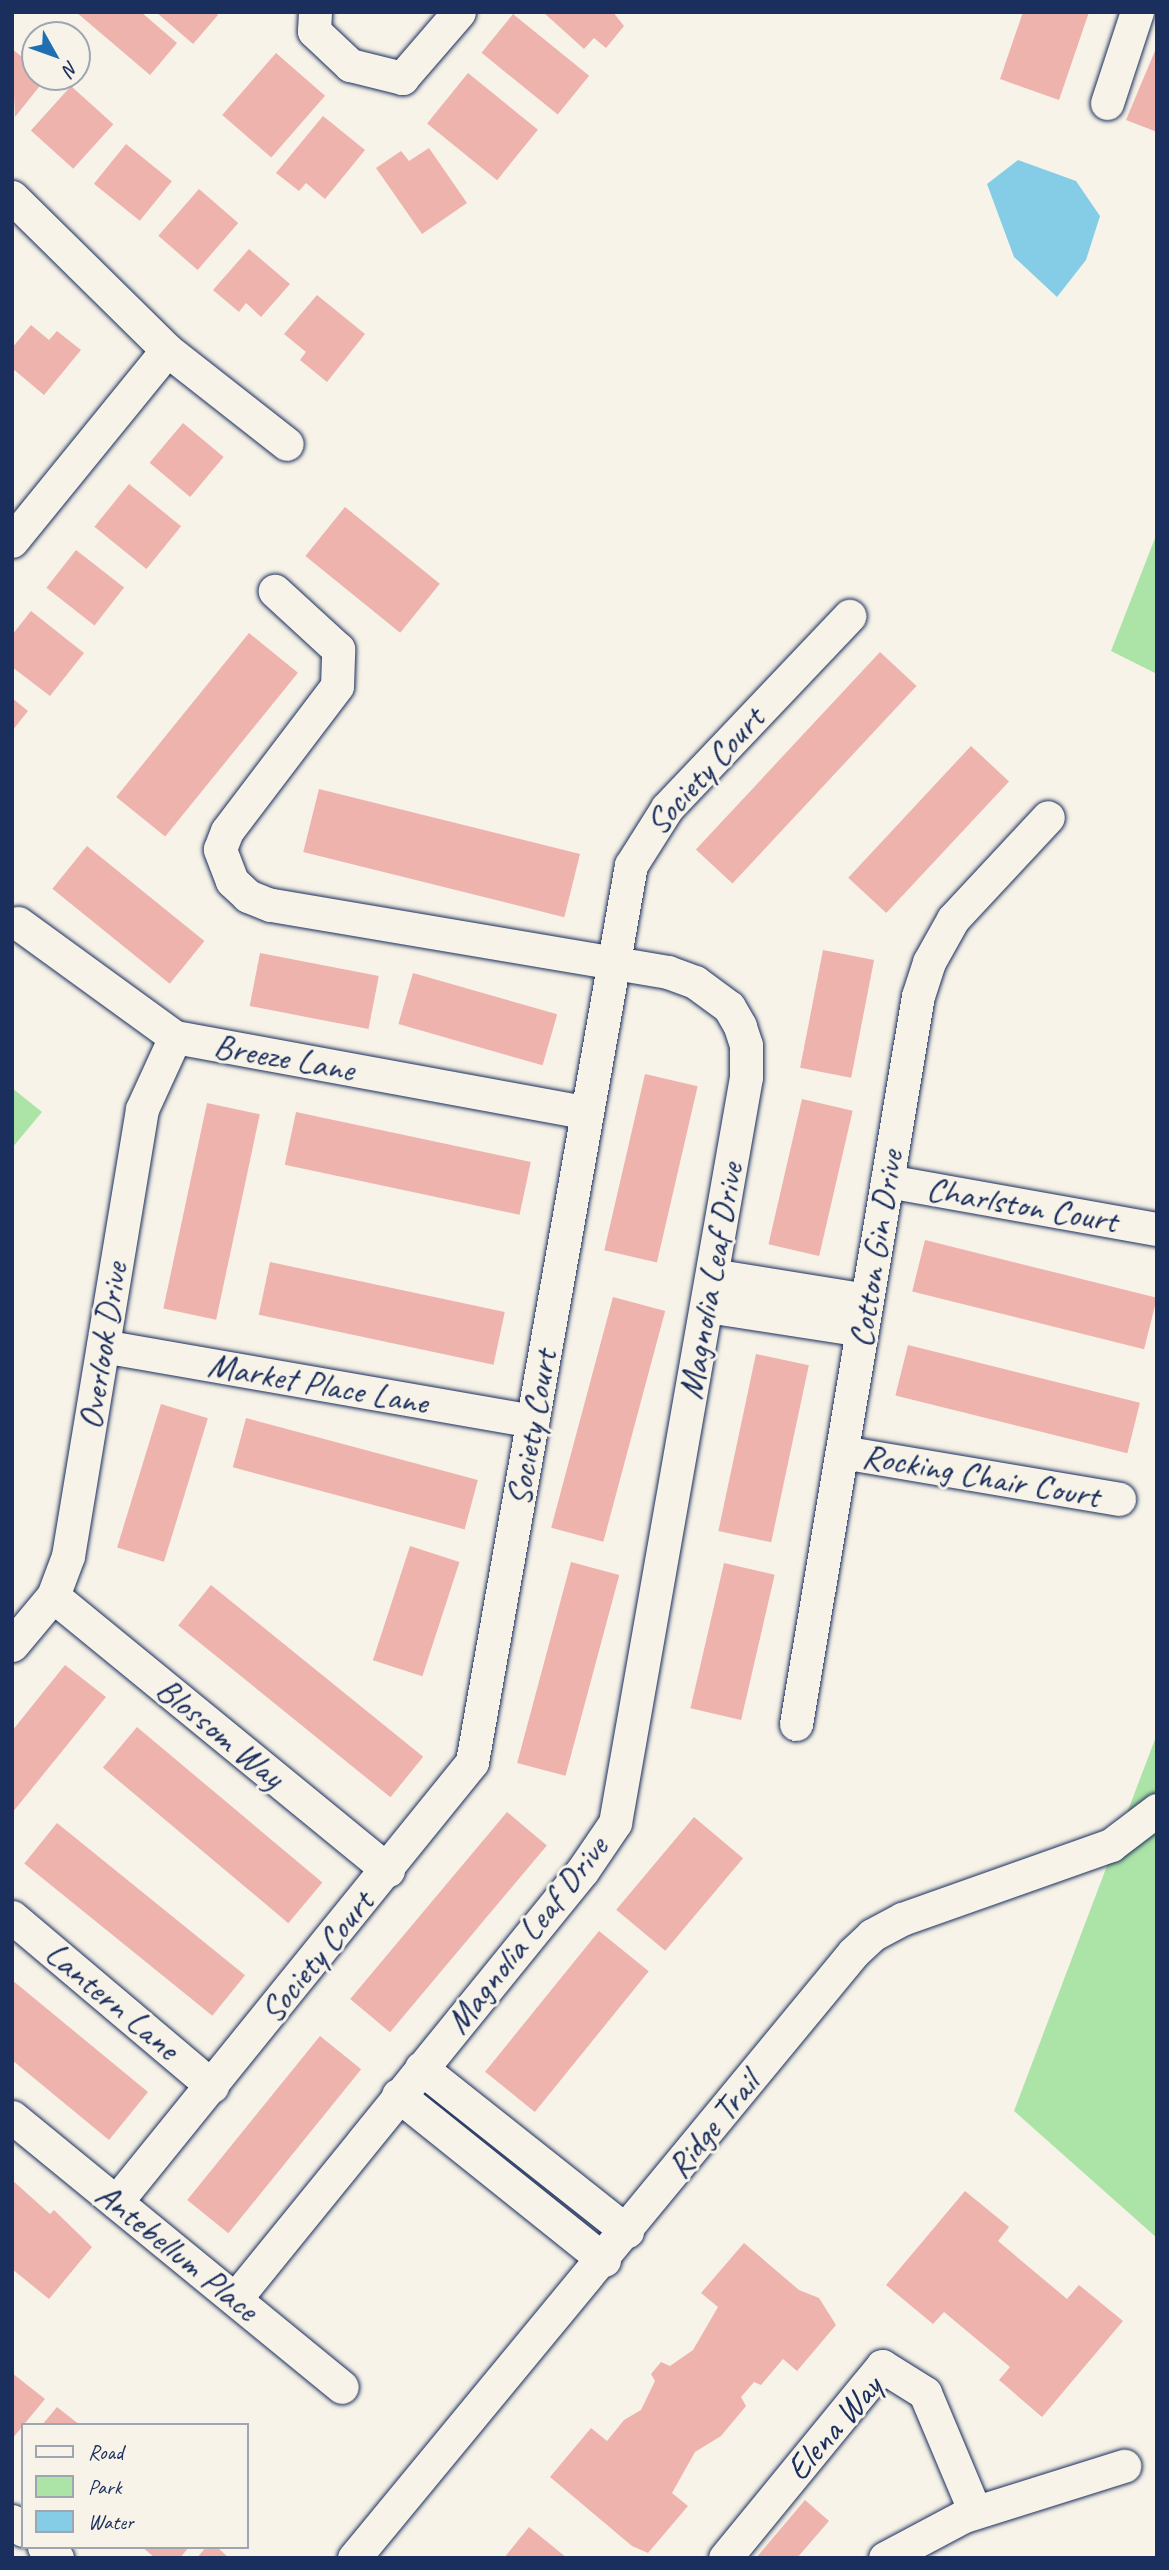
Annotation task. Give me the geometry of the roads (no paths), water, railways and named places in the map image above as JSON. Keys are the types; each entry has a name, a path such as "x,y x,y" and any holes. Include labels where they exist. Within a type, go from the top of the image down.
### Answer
{"street":[{"path":"315,12 314,31 350,65 402,78 459,12"},
{"path":"1107,103 1137,12"},
{"path":"12,197 167,350 287,444"},
{"path":"12,541 167,350"},
{"name":"Magnolia Leaf Drive","path":"235,2299 583,1870 615,1823 746,1077 746,1045 740,1026 729,1007 695,982 611,962 270,905 248,896 232,881 220,849 227,831 326,704 337,686 338,649 330,637 275,591"},
{"name":"Society Court","path":"116,2202 388,1870 472,1762 611,962 631,864 652,826 849,616"},
{"name":"Cotton Gin Drive","path":"796,1724 918,996 929,962 953,919 1048,817"},
{"name":"Breeze Lane","path":"18,923 175,1037 585,1112"},
{"name":"Overlook Drive","path":"12,1645 53,1596 68,1556 142,1109 175,1037"},
{"name":"Charlston Court","path":"887,1181 1157,1229"},
{"path":"709,1290 865,1315"},
{"name":"Market Place Lane","path":"103,1346 533,1420"},
{"name":"Rocking Chair Court","path":"842,1452 1119,1499"},
{"name":"Blossom Way","path":"53,1596 388,1870"},
{"name":"Ridge Trail","path":"354,2558 628,2231 853,1953 872,1935 902,1919 1111,1845 1157,1810"},
{"name":"Lantern Lane","path":"12,1917 212,2085"},
{"path":"421,2068 628,2231"},
{"path":"398,2095 604,2260"},
{"name":"Antebellum Place","path":"12,2117 342,2387"},
{"name":"Elena Way","path":"725,2558 882,2367 925,2393 975,2512"},
{"path":"885,2558 975,2512 1124,2466"}],"water":[{"path":"1018,160 1076,181 1100,216 1086,260 1057,297 1014,257 987,184"}]}
